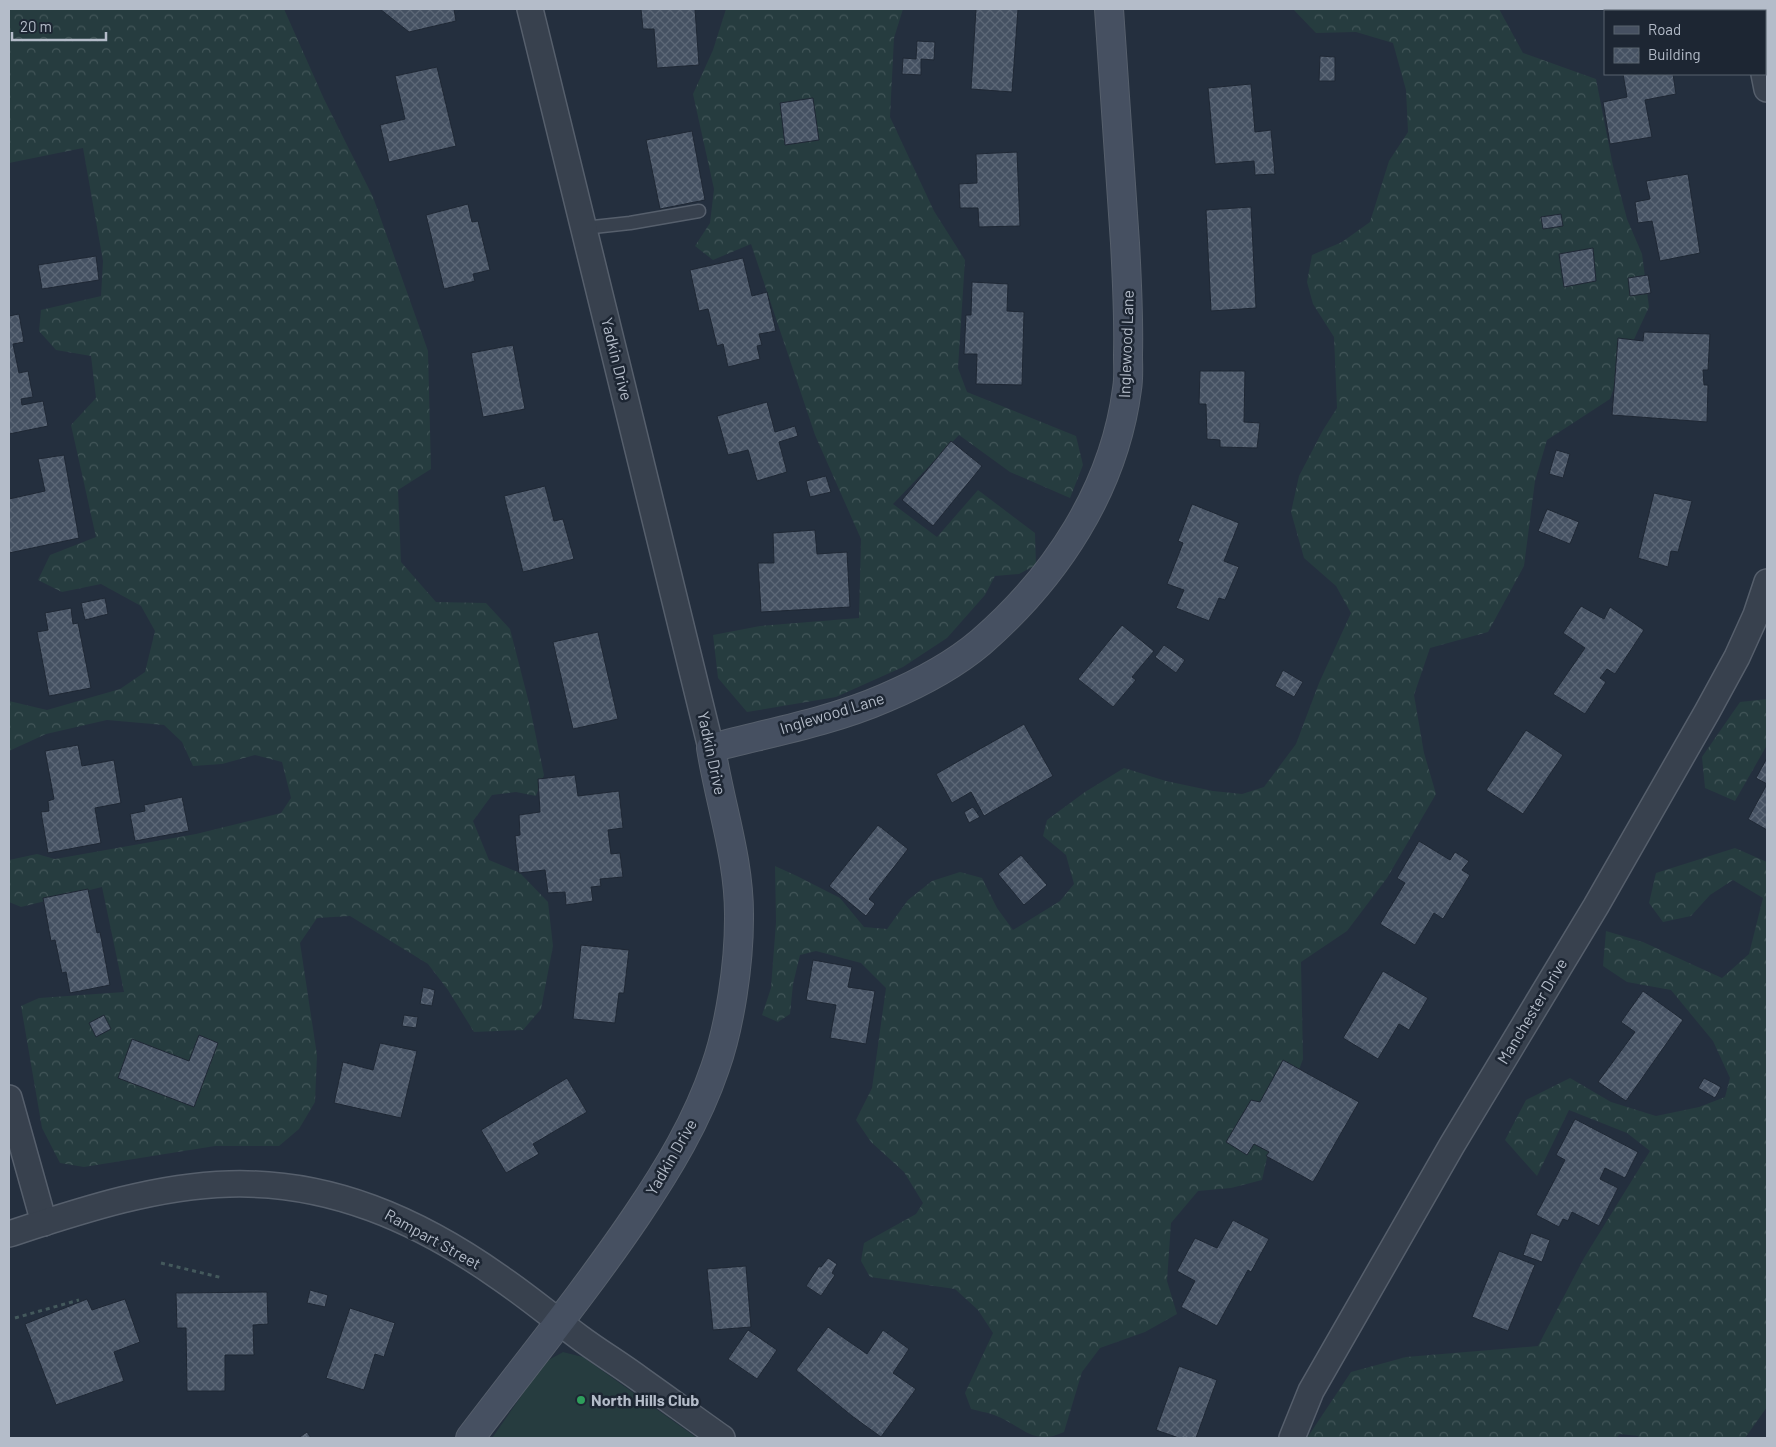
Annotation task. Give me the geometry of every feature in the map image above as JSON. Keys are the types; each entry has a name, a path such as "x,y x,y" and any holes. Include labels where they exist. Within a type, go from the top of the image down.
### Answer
{"street":[{"name":"Yadkin Drive","path":"470,1438 609,1257 681,1145 716,1067 734,984 739,920 733,850 711,748 530,9"},
{"name":"Inglewood Lane","path":"711,748 846,713 885,698 952,663 981,642 1042,580 1090,508 1116,442 1128,388 1129,302 1109,9"},
{"path":"1764,75 1767,89"},
{"name":"Manchester Drive","path":"1292,1438 1311,1391 1452,1145 1596,906 1737,658 1756,615 1767,582"},
{"path":"9,1098 44,1222"},
{"name":"Rampart Street","path":"9,1234 44,1222 164,1190 229,1184 270,1185 319,1193 378,1209 416,1226 500,1277 558,1322 722,1438"}],"lane":[{"path":"584,228 630,223 699,211"}],"path":[{"path":"161,1263 223,1278"},
{"path":"15,1318 79,1300"}],"green space":[{"path":"9,9 284,9 324,99 373,197 428,351 431,469 398,490 401,562 436,602 486,603 510,629 529,703 544,775 536,796 516,792 492,795 473,821 489,860 520,873 548,902 553,946 541,1009 523,1030 474,1032 448,990 428,964 350,916 317,918 300,943 317,1055 315,1102 299,1129 279,1146 215,1146 84,1167 60,1163 42,1128 21,1006 39,998 124,992 102,887 21,907 9,902 9,860 37,854 55,859 196,834 281,813 291,798 282,762 255,755 222,764 193,766 182,742 164,725 107,720 46,734 9,751 9,701 47,710 120,689 145,672 155,631 141,606 101,584 62,592 38,580 50,555 96,537 71,425 96,398 91,356 56,350 39,331 41,310 101,296 103,261 83,148 9,163"},
{"path":"726,9 903,9 894,38 890,117 934,211 965,260 958,368 967,392 1076,436 1083,465 1070,498 1010,472 959,435 893,504 937,537 978,490 1035,533 1036,565 1019,574 995,576 985,595 947,638 903,667 836,697 747,712 718,678 713,635 760,626 859,618 861,539 815,435 751,244 713,260 695,246 710,223 714,189 693,94 713,50"},
{"path":"1293,9 1499,9 1523,53 1596,79 1613,166 1627,219 1642,254 1649,307 1623,363 1610,399 1547,440 1535,481 1524,566 1488,632 1430,648 1414,695 1424,753 1436,794 1387,878 1347,931 1301,962 1303,1059 1268,1153 1262,1180 1231,1188 1198,1191 1171,1223 1167,1281 1177,1314 1145,1332 1100,1348 1082,1372 1064,1432 1053,1436 1035,1436 1004,1419 971,1409 965,1393 993,1333 978,1310 955,1289 870,1277 861,1261 864,1243 916,1214 923,1203 904,1172 871,1142 856,1120 872,1088 886,988 861,963 816,951 800,955 793,984 790,1014 778,1022 762,1015 771,988 776,922 775,866 840,898 864,927 887,929 908,900 932,881 960,872 982,878 997,908 1013,930 1060,901 1074,884 1066,855 1043,836 1047,820 1085,792 1124,768 1166,781 1213,791 1242,794 1264,787 1296,744 1319,683 1351,613 1336,586 1304,558 1291,512 1299,476 1337,408 1334,337 1313,304 1307,282 1312,255 1342,242 1370,222 1389,161 1408,132 1406,90 1393,43 1356,32 1316,33"},
{"path":"1767,699 1767,745 1735,801 1705,788 1702,757 1740,702"},
{"path":"1735,848 1767,862 1767,1407 1745,1438 1639,1438 1638,1436 1620,1434 1616,1438 1307,1438 1351,1372 1406,1357 1538,1346 1584,1258 1650,1151 1627,1133 1569,1110 1537,1176 1505,1140 1526,1100 1570,1078 1611,1102 1656,1116 1699,1107 1725,1097 1730,1078 1713,1041 1671,990 1627,982 1603,966 1606,931 1643,942 1722,978 1749,954 1763,898 1733,880 1710,895 1691,916 1663,922 1649,903 1656,873"},
{"name":"North Hills Club","path":"563,1352 583,1357 697,1438 492,1438 545,1362"}],"building":[{"path":"380,9 454,9 456,21 409,32"},
{"path":"641,9 695,9 699,65 657,68 654,29 643,29"},
{"path":"976,9 1018,9 1012,92 971,89"},
{"path":"917,41 935,42 934,60 921,59 921,75 902,74 903,58 916,59"},
{"path":"1320,56 1335,57 1335,81 1319,81"},
{"path":"437,67 456,146 389,162 380,125 405,119 395,76"},
{"path":"1623,75 1673,75 1676,94 1645,100 1652,137 1610,144 1603,102 1627,97"},
{"path":"1251,84 1255,132 1271,130 1275,174 1255,175 1254,161 1215,164 1208,88"},
{"path":"813,98 819,140 785,145 780,103"},
{"path":"692,131 705,200 660,209 646,140"},
{"path":"1017,152 1020,226 979,227 978,208 960,208 959,184 977,183 976,154"},
{"path":"1688,174 1700,253 1660,261 1652,221 1638,223 1635,202 1650,199 1646,181"},
{"path":"468,204 472,222 478,221 490,270 473,274 475,281 444,289 426,215"},
{"path":"1251,207 1256,308 1211,311 1206,210"},
{"path":"1561,214 1563,226 1543,229 1541,217"},
{"path":"1593,248 1596,281 1564,287 1559,254"},
{"path":"96,256 99,280 42,289 38,265"},
{"path":"743,258 752,296 767,292 776,331 759,334 762,345 757,346 760,359 728,367 723,344 717,346 708,309 699,311 690,270"},
{"path":"1648,275 1651,293 1630,296 1628,278"},
{"path":"972,282 1008,284 1007,311 1024,312 1022,385 976,384 977,354 964,354 966,315 971,315"},
{"path":"19,314 24,342 13,344 19,373 28,371 33,397 21,399 22,405 43,401 48,426 9,434 9,316"},
{"path":"1644,332 1710,334 1708,370 1703,370 1704,385 1708,385 1707,422 1612,415 1618,338 1643,341"},
{"path":"513,345 525,409 483,417 471,353"},
{"path":"1200,371 1245,371 1244,422 1260,423 1257,448 1220,447 1220,440 1207,439 1206,404 1199,404"},
{"path":"767,402 775,432 795,426 798,436 779,442 787,472 757,481 748,450 728,455 717,416"},
{"path":"951,441 982,466 933,526 902,500"},
{"path":"1556,450 1570,454 1563,478 1549,474"},
{"path":"64,455 79,538 9,553 9,499 45,491 38,459"},
{"path":"826,476 831,492 810,497 806,481"},
{"path":"545,486 554,521 563,519 574,559 523,572 504,496"},
{"path":"1654,493 1692,501 1678,552 1671,551 1668,567 1638,558"},
{"path":"1192,504 1239,523 1224,561 1239,567 1225,600 1219,598 1209,621 1176,608 1184,590 1167,584 1183,543 1178,541"},
{"path":"1547,509 1579,522 1570,544 1538,531"},
{"path":"815,530 817,554 847,552 850,607 761,612 758,563 774,563 773,533"},
{"path":"105,598 108,614 85,620 81,603"},
{"path":"1581,606 1604,619 1610,607 1644,630 1615,674 1607,669 1600,678 1606,682 1585,714 1553,694 1585,648 1563,633"},
{"path":"71,608 73,624 78,623 91,688 49,696 37,632 48,630 45,613"},
{"path":"1122,625 1154,651 1132,677 1136,680 1113,707 1078,679"},
{"path":"598,632 618,719 573,729 553,642"},
{"path":"1164,645 1185,660 1176,673 1155,657"},
{"path":"1283,670 1303,682 1294,697 1275,686"},
{"path":"1024,724 1053,776 984,816 971,792 952,803 936,774"},
{"path":"1526,730 1563,755 1523,814 1486,790"},
{"path":"78,745 82,766 114,760 121,803 95,808 101,843 48,853 41,812 49,811 48,801 54,799 45,751"},
{"path":"1767,758 1767,784 1756,778"},
{"path":"575,775 578,796 619,791 623,828 608,830 611,854 620,853 623,877 600,879 601,886 591,887 593,901 566,905 565,892 548,893 545,870 519,873 515,836 520,835 519,815 540,812 538,779"},
{"path":"1767,784 1767,830 1748,819"},
{"path":"182,797 189,831 135,841 130,814 145,811 144,805"},
{"path":"973,807 980,817 969,823 964,812"},
{"path":"878,825 908,849 869,899 875,904 866,916 829,886"},
{"path":"1419,841 1450,860 1455,852 1469,861 1462,870 1470,875 1443,919 1434,913 1415,945 1380,924 1405,883 1397,878"},
{"path":"1021,855 1047,885 1024,905 998,874"},
{"path":"88,889 97,933 100,932 110,985 70,993 66,972 62,973 55,940 51,941 43,898"},
{"path":"581,945 629,950 624,993 619,993 615,1023 573,1019"},
{"path":"813,960 852,967 848,987 875,991 866,1044 830,1038 836,1005 806,1000"},
{"path":"1383,971 1428,998 1409,1030 1399,1024 1378,1059 1343,1038"},
{"path":"423,987 435,990 432,1006 420,1004"},
{"path":"1643,991 1683,1020 1626,1101 1598,1082 1635,1032 1621,1022"},
{"path":"104,1015 111,1029 96,1037 89,1023"},
{"path":"404,1015 418,1017 416,1028 402,1026"},
{"path":"199,1035 218,1043 194,1107 118,1078 132,1039 189,1061"},
{"path":"380,1043 417,1051 401,1118 334,1103 343,1062 373,1070"},
{"path":"1283,1060 1359,1102 1313,1182 1266,1156 1269,1152 1254,1144 1247,1155 1226,1142 1251,1100 1260,1102"},
{"path":"567,1078 587,1112 533,1144 539,1154 506,1173 481,1130"},
{"path":"1704,1078 1721,1087 1715,1098 1698,1088"},
{"path":"1575,1119 1638,1152 1625,1178 1605,1168 1600,1179 1618,1188 1599,1226 1572,1212 1568,1221 1563,1219 1559,1227 1536,1215 1565,1160 1556,1155"},
{"path":"1233,1220 1269,1239 1251,1272 1248,1270 1217,1326 1181,1307 1195,1281 1177,1271 1195,1238 1217,1248"},
{"path":"1531,1233 1550,1240 1542,1262 1523,1255"},
{"path":"1499,1251 1535,1265 1508,1331 1472,1317"},
{"path":"828,1258 837,1264 832,1273 835,1275 821,1296 806,1286 819,1266 821,1267"},
{"path":"746,1266 751,1327 713,1330 707,1269"},
{"path":"310,1290 328,1295 325,1307 307,1303"},
{"path":"267,1292 268,1324 253,1325 254,1355 225,1355 225,1391 187,1391 186,1328 177,1328 176,1293"},
{"path":"87,1299 92,1310 125,1299 140,1342 114,1352 124,1381 56,1405 25,1324"},
{"path":"350,1308 395,1323 384,1357 375,1354 364,1390 326,1378"},
{"path":"828,1327 867,1354 883,1330 909,1349 893,1373 916,1389 881,1437 796,1370"},
{"path":"748,1330 777,1350 757,1379 728,1359"},
{"path":"1179,1366 1217,1380 1196,1438 1179,1438 1156,1430"},
{"path":"307,1432 311,1438 298,1438"}],"place":[{"name":"North Hills Club","path":"581,1400"}]}
